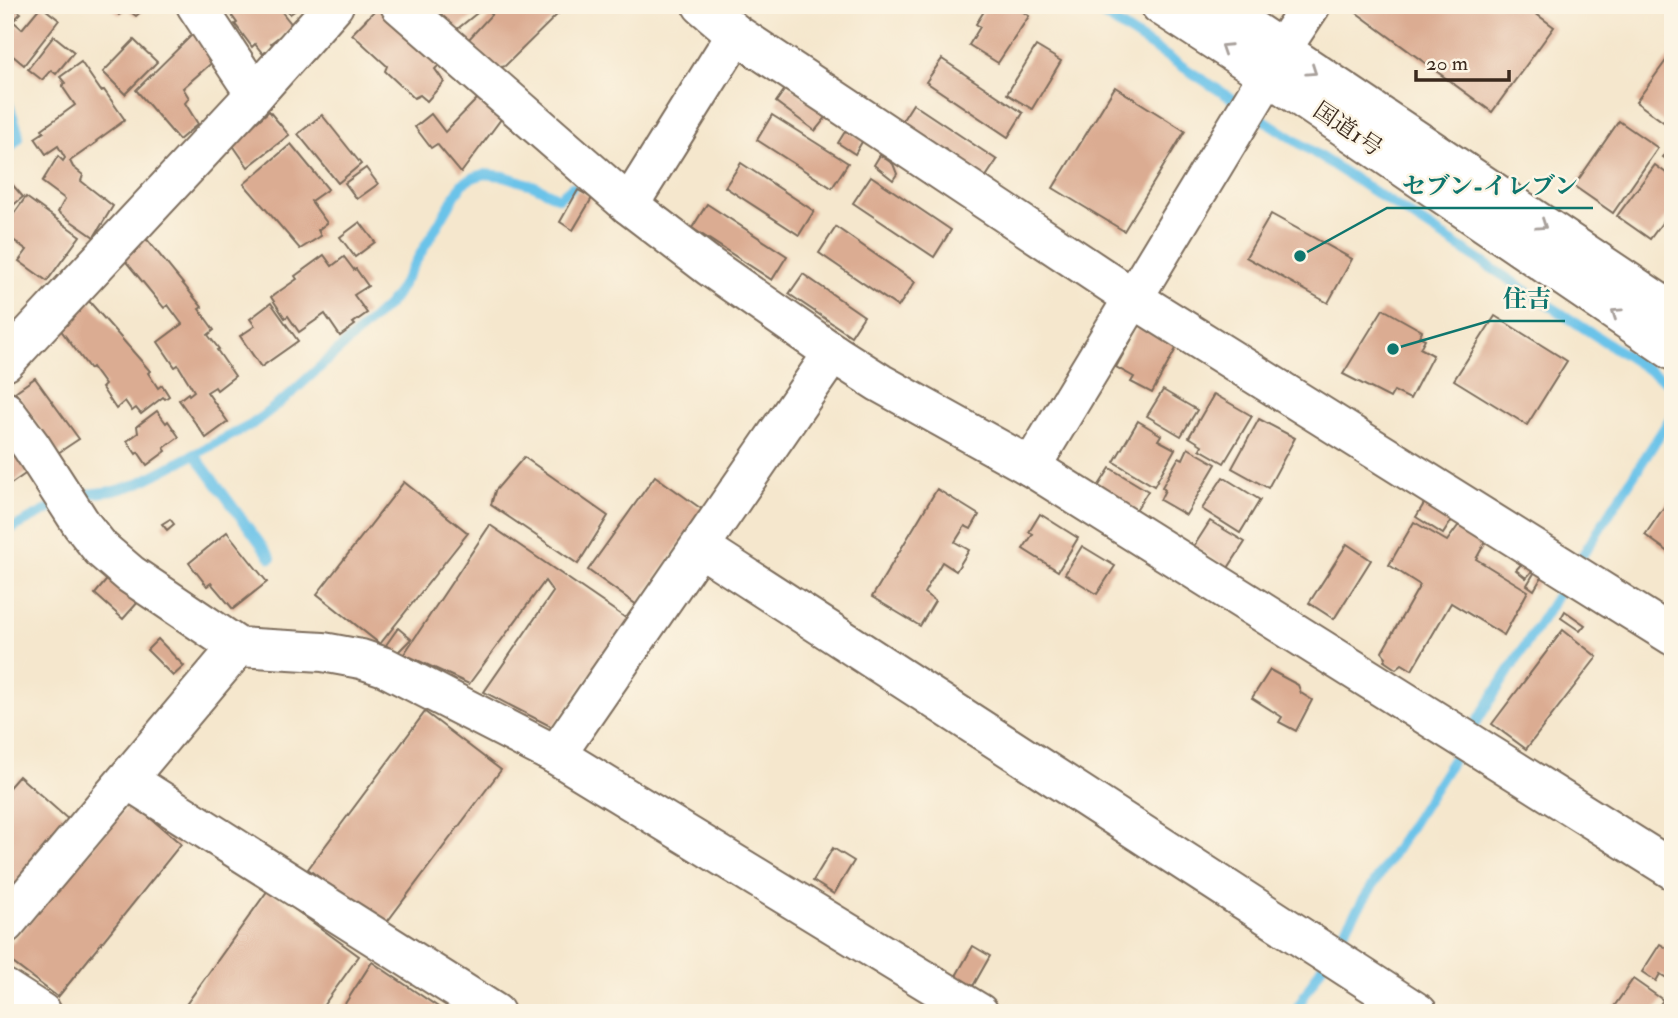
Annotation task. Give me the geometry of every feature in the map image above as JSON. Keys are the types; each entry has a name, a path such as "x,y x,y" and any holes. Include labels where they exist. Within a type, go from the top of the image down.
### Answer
{"main road":[{"path":"196,5 255,94"},
{"path":"5,362 255,94 334,5"},
{"path":"400,5 629,205 710,267 832,353 880,383 1031,467 1673,870"},
{"path":"702,5 736,34 1133,298 1673,636"},
{"name":"国道1号","path":"1160,5 1274,62 1673,312"},
{"name":"国道1号","path":"1215,5 1274,62 1673,351"},
{"path":"1031,467 1311,5"},
{"path":"629,205 736,34"},
{"path":"556,755 832,353"},
{"path":"5,411 101,549 130,575 238,647 323,652 361,659 385,667 556,755 979,1013"},
{"path":"700,547 1418,1013"},
{"path":"5,924 238,647"},
{"path":"128,780 495,1013"},
{"path":"5,989 42,1013"}],"building":[{"path":"10,5 21,13 13,21 22,29 41,6 59,20 24,65 7,51 5,54 5,11"},
{"path":"109,5 151,5 136,16 127,9 119,15"},
{"path":"224,5 277,6 293,26 271,43 273,46 263,54 255,44 252,47"},
{"path":"284,5 303,5 290,14"},
{"path":"437,5 487,5 451,34 433,9"},
{"path":"500,5 567,5 505,66 494,70 468,40"},
{"path":"988,5 1013,5 1029,16 998,63 969,45 980,27 976,24"},
{"path":"1346,5 1524,5 1554,27 1492,112"},
{"path":"378,7 416,45 421,43 441,63 435,69 444,82 427,101 420,95 414,98 385,71 387,66 352,34"},
{"path":"198,29 216,59 183,88 189,98 185,103 198,124 179,140 136,90"},
{"path":"54,36 74,52 56,74 51,70 42,80 28,69"},
{"path":"134,40 157,62 125,94 103,72"},
{"path":"1036,46 1061,61 1032,109 1007,94"},
{"path":"1673,51 1673,129 1636,102"},
{"path":"942,59 1023,113 1008,137 926,82"},
{"path":"81,62 125,120 70,161 83,175 81,181 113,206 94,237 58,212 65,199 42,182 58,156 63,161 65,158 58,146 46,154 35,138 44,132 42,129 75,105 62,86 65,83 60,77"},
{"path":"788,85 828,115 815,131 776,102"},
{"path":"1115,87 1185,131 1124,231 1053,188"},
{"path":"479,97 501,119 461,173 437,144 431,148 415,127 431,114 445,132"},
{"path":"913,104 997,160 983,181 899,126"},
{"path":"269,111 289,135 248,167 232,144"},
{"path":"322,115 361,164 338,183 298,134"},
{"path":"772,115 848,163 832,188 757,140"},
{"path":"1619,121 1658,148 1613,213 1574,186"},
{"path":"846,130 863,140 855,154 838,143"},
{"path":"291,144 328,189 311,201 327,223 318,230 321,236 300,249 244,184"},
{"path":"1673,144 1673,164 1663,157"},
{"path":"880,155 893,164 897,174 893,180 874,165"},
{"path":"741,163 814,211 799,235 725,187"},
{"path":"1655,165 1673,178 1673,208 1650,239 1617,216"},
{"path":"366,168 378,184 357,199 345,183"},
{"path":"5,176 23,197 5,212"},
{"path":"871,176 951,230 934,257 853,203"},
{"path":"578,190 592,198 573,230 560,222"},
{"path":"26,197 80,236 47,281 19,261 27,250 5,234 5,226"},
{"path":"707,204 787,256 772,280 692,228"},
{"path":"1271,214 1352,259 1328,303 1246,257"},
{"path":"360,222 375,242 355,257 340,237"},
{"path":"836,227 915,282 898,307 819,253"},
{"path":"145,237 202,307 199,309 214,330 208,335 235,376 217,390 215,387 207,392 228,422 206,438 179,400 194,391 178,365 175,367 158,342 182,324 168,305 164,308 123,258"},
{"path":"324,255 332,266 344,257 368,286 354,295 367,313 340,336 325,314 299,332 288,316 285,318 271,297"},
{"path":"803,274 864,316 851,336 789,294"},
{"path":"88,300 150,371 148,373 158,388 162,385 169,396 165,399 163,397 141,414 136,408 132,411 125,401 116,409 102,388 105,385 60,329"},
{"path":"271,303 298,341 261,367 240,336 255,326 250,319"},
{"path":"1383,309 1422,331 1419,336 1425,339 1420,348 1433,355 1410,399 1394,391 1390,398 1343,374"},
{"path":"1495,316 1567,361 1527,425 1454,380"},
{"path":"1140,324 1178,345 1152,393 1131,382 1134,377 1116,367"},
{"path":"35,378 79,439 58,453 15,392"},
{"path":"1163,390 1197,410 1181,436 1147,416"},
{"path":"1214,394 1252,416 1224,463 1200,449 1202,445 1189,437"},
{"path":"157,411 179,437 147,465 127,441 138,433 137,426"},
{"path":"1259,419 1295,438 1268,488 1232,468"},
{"path":"1138,421 1161,435 1158,440 1175,449 1154,486 1114,462"},
{"path":"5,428 28,472 5,488"},
{"path":"1188,448 1216,464 1186,515 1160,500 1165,490 1162,487 1179,457 1183,459"},
{"path":"524,457 608,516 578,564 491,505 495,491"},
{"path":"1110,468 1148,491 1136,510 1098,487"},
{"path":"655,476 703,510 637,605 588,570"},
{"path":"1223,477 1260,500 1240,533 1202,509"},
{"path":"404,482 468,533 380,644 317,594"},
{"path":"937,489 979,515 971,529 965,526 955,542 969,550 956,571 942,562 924,593 935,601 920,626 872,597"},
{"path":"1673,494 1673,555 1645,535"},
{"path":"1428,497 1455,515 1443,534 1416,517"},
{"path":"1040,514 1078,538 1058,571 1023,549 1033,534 1029,532"},
{"path":"170,519 174,524 167,530 162,524"},
{"path":"1210,521 1245,542 1228,568 1194,546"},
{"path":"1414,522 1447,541 1458,526 1465,525 1486,541 1476,559 1528,591 1504,635 1451,603 1412,670 1402,664 1396,669 1384,661 1386,657 1382,652 1420,585 1389,565"},
{"path":"490,525 630,621 552,727 484,692 553,592 545,581 469,684 404,654"},
{"path":"227,532 267,582 233,609 211,583 207,586 189,563"},
{"path":"1347,544 1371,560 1334,619 1309,603"},
{"path":"1082,546 1115,566 1097,594 1065,574"},
{"path":"1524,561 1533,570 1526,578 1516,570"},
{"path":"1536,570 1543,575 1534,590 1527,585"},
{"path":"110,576 139,601 123,619 95,594"},
{"path":"1565,611 1585,625 1580,631 1561,618"},
{"path":"398,628 411,639 396,654 386,645"},
{"path":"1563,630 1597,657 1526,749 1492,724"},
{"path":"158,639 184,666 173,676 147,650"},
{"path":"1270,670 1298,685 1301,693 1312,700 1296,731 1279,722 1282,717 1252,698"},
{"path":"425,712 501,770 384,926 308,869"},
{"path":"19,776 70,821 5,896 5,792"},
{"path":"131,802 181,844 58,997 5,957 5,951"},
{"path":"833,848 854,861 834,894 813,881"},
{"path":"268,890 359,956 318,1013 180,1013"},
{"path":"1660,944 1673,952 1673,982 1660,974 1656,981 1642,972"},
{"path":"973,946 990,956 973,986 956,976"},
{"path":"372,962 447,1013 339,1013"},
{"path":"1633,979 1663,1000 1654,1013 1620,1013 1613,1008"}],"waterway":[{"path":"1088,5 1240,104"},
{"path":"5,94 19,138 5,153"},
{"path":"1253,113 1673,386"},
{"path":"72,498 137,484 251,425 286,398 387,306 462,184 484,174 504,176 535,186 559,198 572,187"},
{"path":"1575,567 1673,414"},
{"path":"194,454 271,558"},
{"path":"5,532 59,504"},
{"path":"1470,732 1567,580"},
{"path":"1333,948 1462,745"},
{"path":"1294,1013 1325,961"}],"place":[{"name":"セブン-イレブン","path":"1300,256"},
{"name":"住吉","path":"1393,349"}]}
